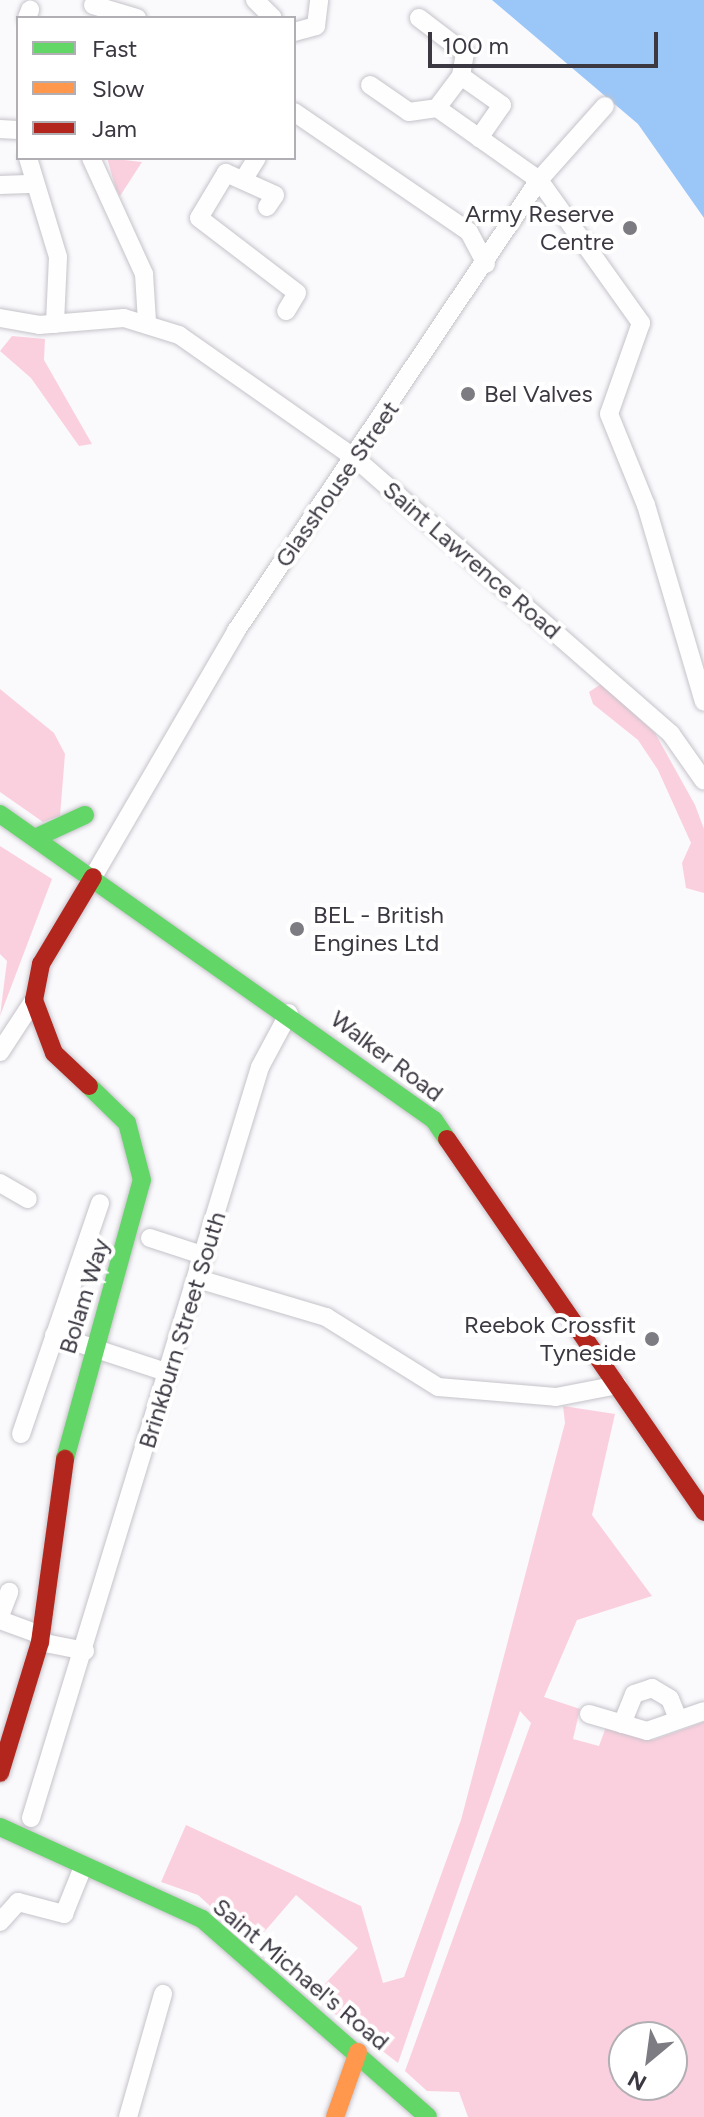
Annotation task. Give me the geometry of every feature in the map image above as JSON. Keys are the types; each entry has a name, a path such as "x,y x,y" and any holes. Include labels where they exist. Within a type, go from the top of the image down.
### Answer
{"street":[{"path":"255,0 271,16"},
{"path":"296,32 314,29 319,0"},
{"path":"93,8 128,16"},
{"path":"419,18 465,53 461,76 437,108"},
{"path":"461,76 502,105 479,138"},
{"path":"370,85 409,112 437,108 539,180 641,323 609,414 646,505 704,702"},
{"name":"Glasshouse Street","path":"93,877 236,631 356,459 539,180 605,106"},
{"path":"296,113 469,232 486,264"},
{"path":"29,160 58,257 55,324"},
{"path":"92,160 144,274 147,322"},
{"path":"245,177 256,160"},
{"path":"267,207 275,195 245,177 221,177 200,206 201,224 300,288 286,311"},
{"path":"0,185 35,184"},
{"name":"Saint Lawrence Road","path":"0,318 55,324 147,322 179,335 356,459 671,734 704,781"},
{"name":"Walker Road","path":"0,814 289,1013 434,1120 704,1512"},
{"path":"35,838 85,815"},
{"path":"1,1050 34,1000 41,964 93,877"},
{"name":"Bolam Way","path":"0,1773 40,1638 66,1448 139,1199 139,1150 119,1110 54,1053 34,1000"},
{"name":"Brinkburn Street South","path":"31,1818 85,1651 260,1067 289,1013"},
{"path":"0,1183 28,1199"},
{"path":"21,1434 100,1203"},
{"path":"150,1238 205,1256"},
{"path":"198,1279 326,1317 438,1387 556,1397 618,1385"},
{"path":"54,1335 169,1373"},
{"path":"9,1592 0,1618 40,1638 85,1651"},
{"path":"622,1724 634,1694 652,1688 670,1699 678,1719"},
{"path":"589,1714 647,1731 704,1711"},
{"name":"Saint Michael's Road","path":"0,1827 202,1919 358,2052 426,2115"},
{"path":"0,1922 18,1902 64,1914 83,1867"},
{"path":"128,2117 163,1994"},
{"path":"335,2117 358,2052"}],"shaded area":[{"path":"108,160 142,162 120,196"},
{"path":"12,336 45,339 44,360 92,444 79,446 31,378 0,351"},
{"path":"601,684 655,733 695,805 704,829 704,893 686,888 682,863 691,843 658,770 638,740 593,704 589,692"},
{"path":"0,689 54,733 65,754 60,816 43,822 0,792"},
{"path":"0,846 52,879 0,1016 7,961 0,954"},
{"path":"563,1406 615,1414 592,1515 652,1596 577,1620 544,1697 580,1709 573,1739 599,1746 606,1727 653,1740 704,1722 704,2117 468,2117 459,2092 427,2091 405,2071 531,1723 520,1711 398,2063 313,1997 358,1948 296,1895 253,1945 198,1895 161,1882 186,1825 361,1906 383,1983 404,1977 461,1820 565,1423"}],"water":[{"path":"492,0 704,0 704,218 638,124"}],"traffic: fast":[{"path":"0,814 434,1120 447,1139"},
{"path":"35,838 85,815"},
{"path":"65,1459 142,1180 127,1123 89,1086"},
{"path":"0,1827 202,1919 428,2117"}],"traffic: slow":[{"path":"335,2117 358,2052"}],"traffic: jam":[{"path":"89,1086 54,1053 34,1000 41,964 93,877"},
{"path":"447,1139 704,1512"},
{"path":"0,1773 40,1642 65,1459"}],"place":[{"name":"Army Reserve Centre","path":"630,228"},
{"name":"Bel Valves","path":"468,394"},
{"name":"BEL - British Engines Ltd","path":"297,929"},
{"name":"Reebok Crossfit Tyneside","path":"652,1339"}]}
